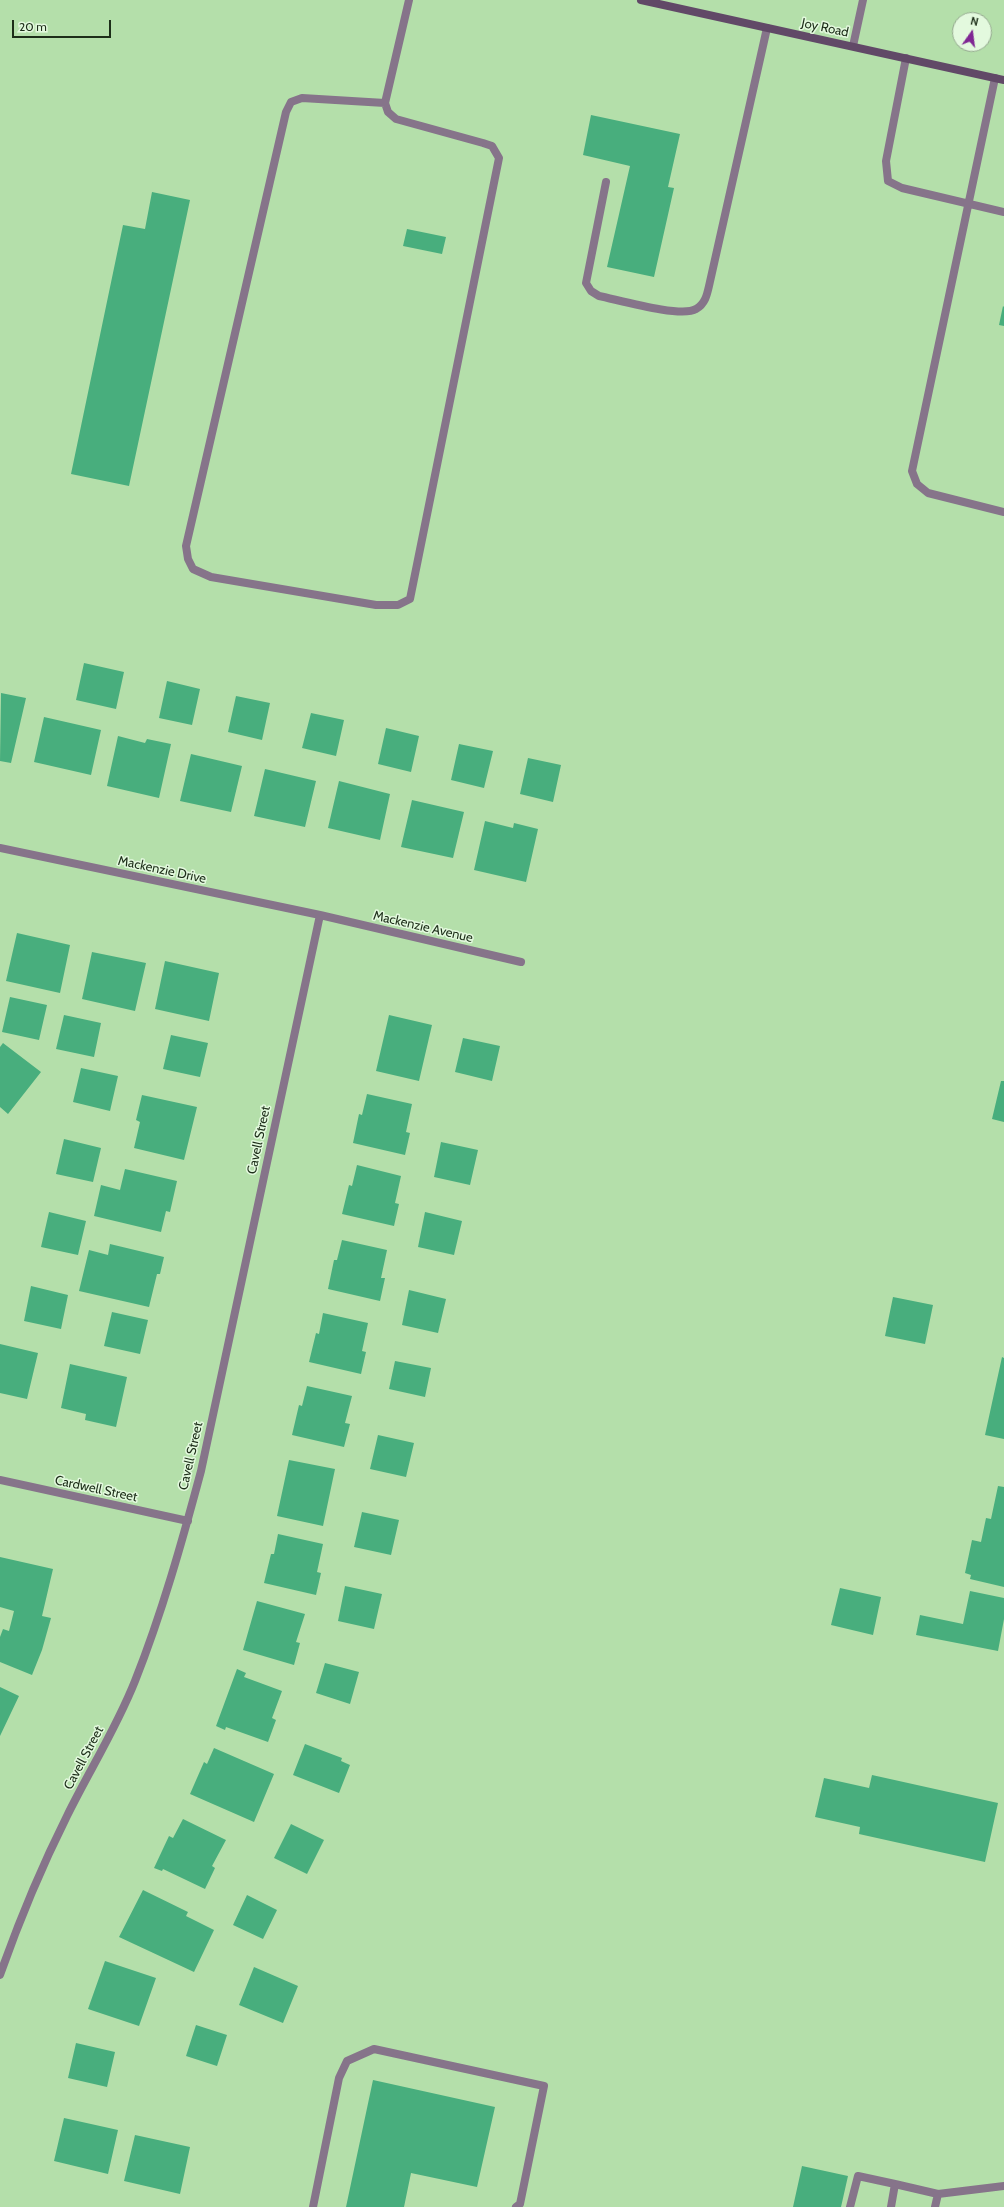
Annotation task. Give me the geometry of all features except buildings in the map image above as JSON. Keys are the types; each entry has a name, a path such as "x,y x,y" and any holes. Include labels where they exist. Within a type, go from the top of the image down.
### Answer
{"main road":[{"name":"Joy Road","path":"641,0 1004,80"}],"street":[{"path":"385,104 302,98 292,102 286,112 186,546 188,559 192,569 211,577 376,605 398,605 410,599 499,158 492,146 396,119 388,112 385,104 409,0"},
{"path":"853,46 863,0"},
{"path":"606,182 586,283 591,291 599,296 682,313 696,309 705,300 709,286 767,28"},
{"path":"906,58 886,161 888,181 902,188 1004,212"},
{"path":"994,78 912,470 917,484 928,493 1004,512"},
{"name":"Mackenzie Drive","path":"0,848 320,915"},
{"name":"Mackenzie Avenue","path":"320,915 521,962"},
{"name":"Cavell Street","path":"0,1975 38,1876 67,1815 104,1750 135,1682 160,1612 188,1521 202,1463 320,915"},
{"name":"Cardwell Street","path":"0,1480 188,1521"},
{"path":"313,2207 339,2078 347,2061 374,2049 544,2086 520,2204 516,2207"},
{"path":"850,2207 858,2176 938,2194 1004,2186"},
{"path":"891,2207 895,2184"},
{"path":"935,2207 938,2194"}]}
